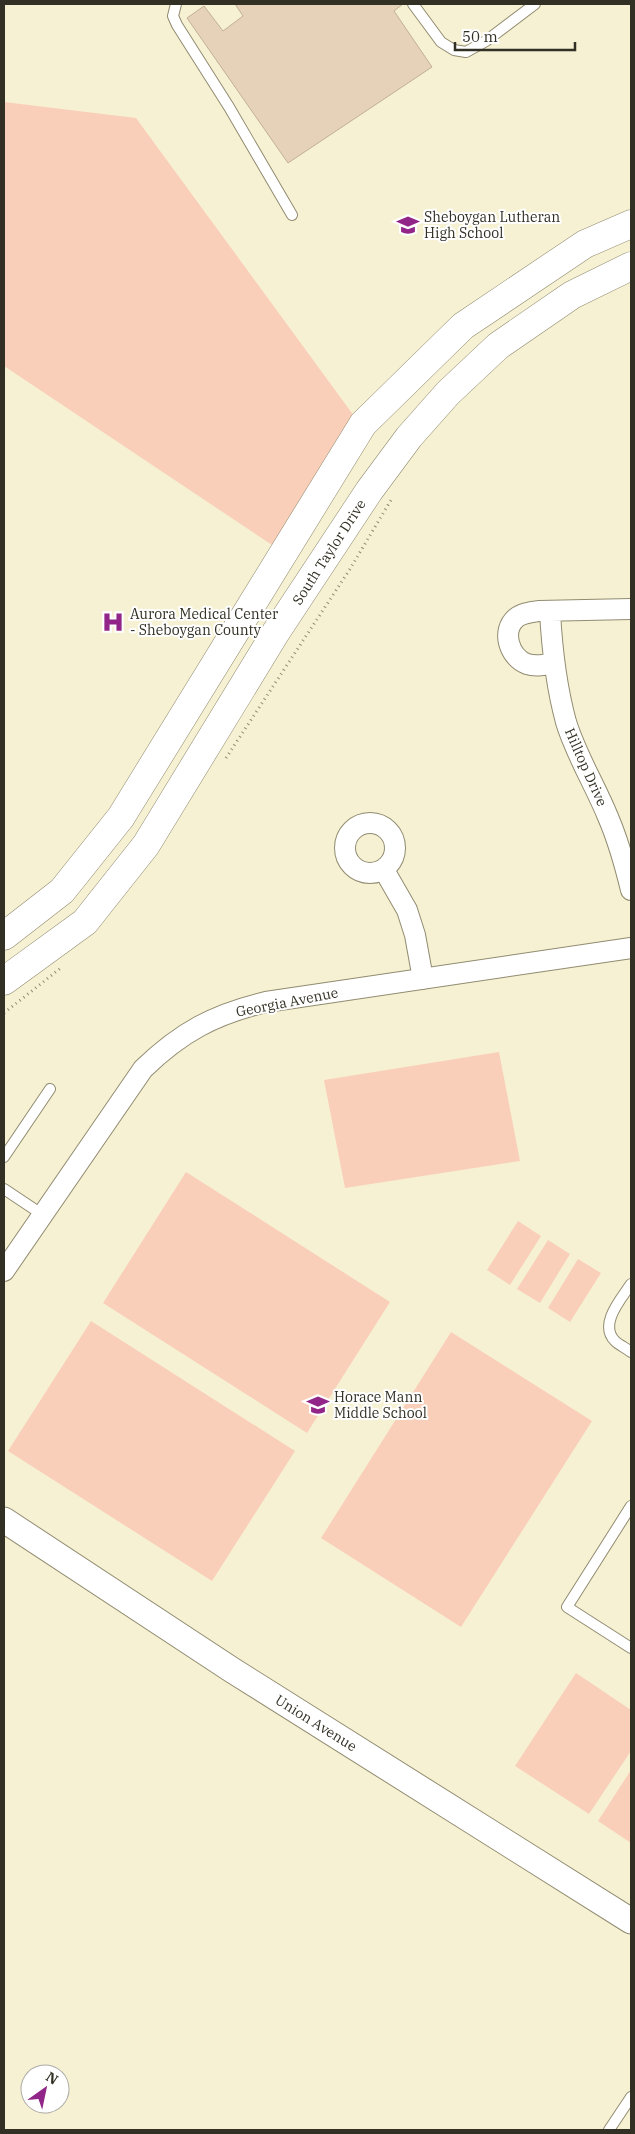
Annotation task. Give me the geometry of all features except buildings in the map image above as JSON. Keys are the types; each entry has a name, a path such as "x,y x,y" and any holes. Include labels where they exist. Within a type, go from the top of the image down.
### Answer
{"main road":[{"path":"4,936 62,891 121,817 362,424 463,326 585,244 631,224"},
{"name":"South Taylor Drive","path":"4,981 85,922 146,844 281,624 369,491 409,437 448,393 498,346 572,295 631,266"}],"street":[{"path":"554,664 539,666 526,664 513,654 508,640 509,627 517,617 526,613 631,609"},
{"name":"Hilltop Drive","path":"550,612 554,664 567,723 576,748 608,816 622,853 631,890"},
{"path":"384,870 407,910 415,935 423,979"},
{"name":"Georgia Avenue","path":"4,1271 143,1068 185,1034 214,1018 240,1008 266,1002 631,948"},
{"name":"Union Avenue","path":"4,1520 232,1670 631,1921"}],"lane":[{"path":"176,4 174,16 177,26 229,107 292,214"},
{"path":"413,4 436,36 448,47 461,52 475,49 535,4"},
{"path":"4,1157 50,1089"},
{"path":"4,1189 42,1215"},
{"path":"631,1284 611,1315 608,1328 615,1341 631,1352"},
{"path":"631,1506 567,1607 631,1648"},
{"path":"609,2130 631,2097"}],"path":[{"path":"225,760 344,578 395,494"},
{"path":"4,1013 66,964"}],"shaded area":[{"path":"4,102 136,118 357,420 272,545 4,366"},
{"path":"499,1052 520,1161 345,1188 324,1080"},
{"path":"186,1172 390,1302 307,1433 103,1303"},
{"path":"518,1221 541,1236 510,1285 487,1270"},
{"path":"548,1240 570,1254 540,1303 517,1289"},
{"path":"578,1259 601,1273 570,1322 548,1308"},
{"path":"91,1321 295,1451 212,1581 8,1451"},
{"path":"451,1332 592,1421 461,1627 321,1538"},
{"path":"576,1673 631,1710 631,1751 589,1814 515,1766"},
{"path":"631,1770 631,1843 598,1821"}],"place":[{"name":"Sheboygan Lutheran High School","path":"408,225"},
{"name":"Aurora Medical Center - Sheboygan County","path":"113,622"},
{"name":"Horace Mann Middle School","path":"318,1405"}]}
